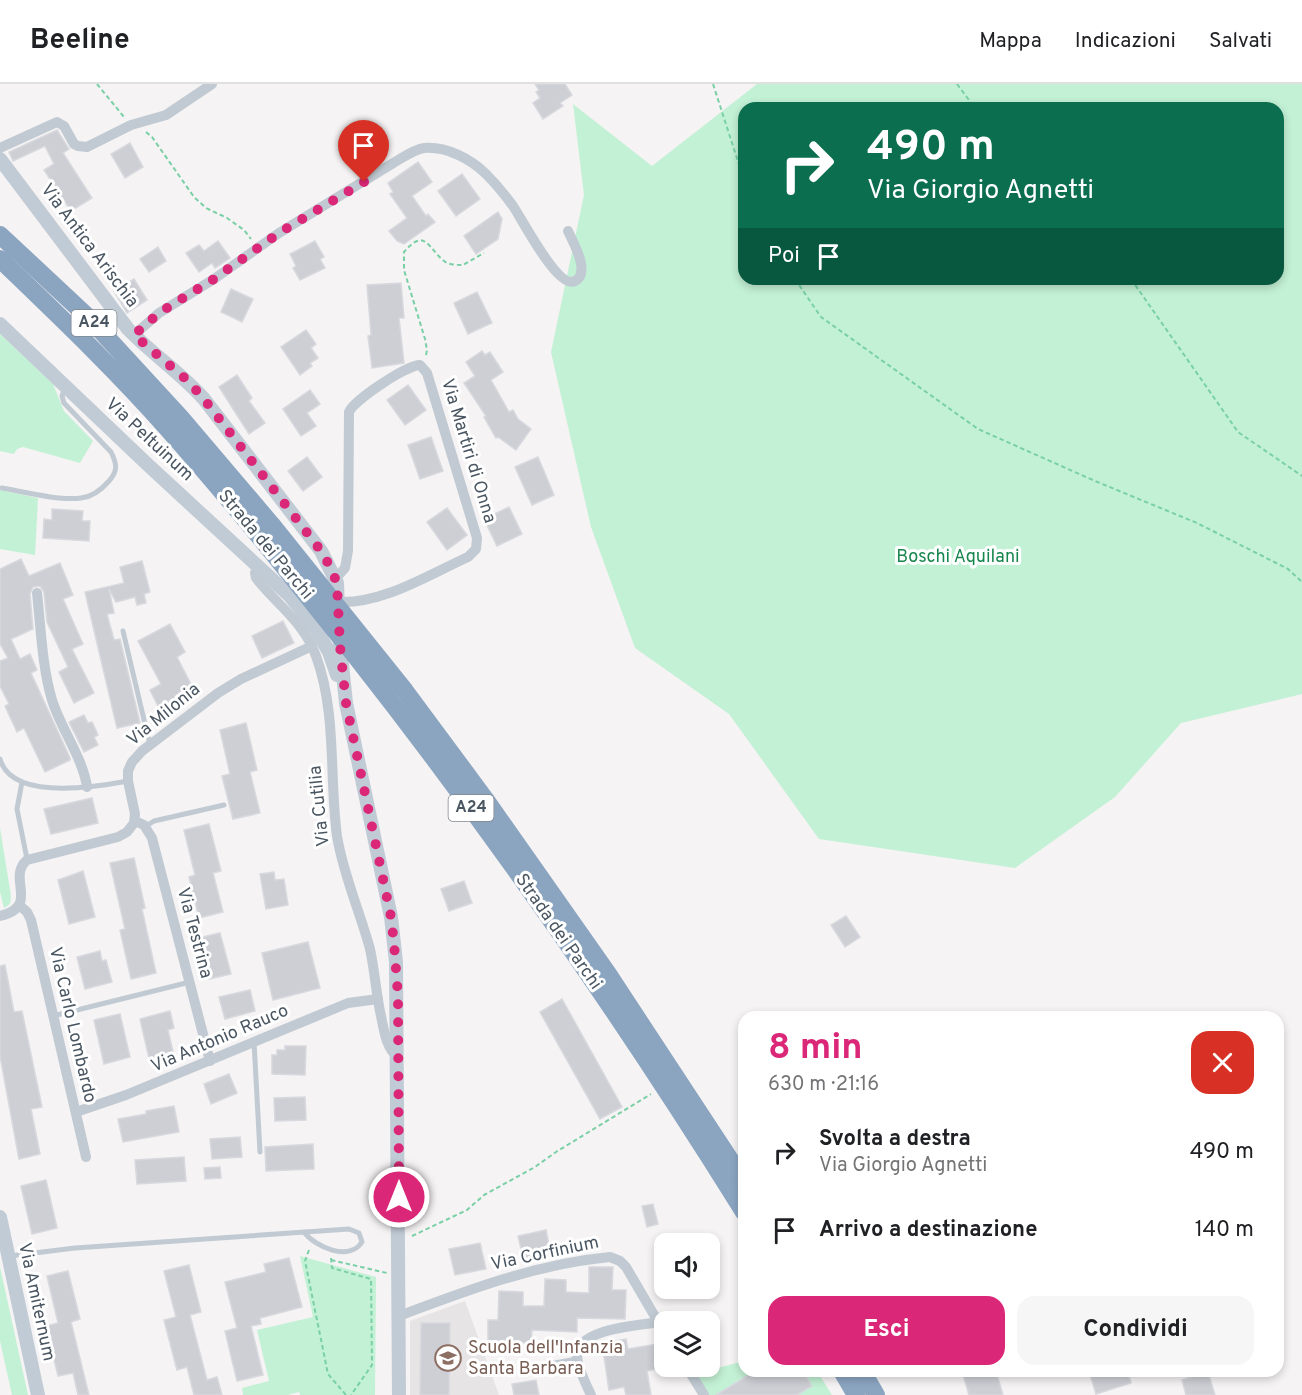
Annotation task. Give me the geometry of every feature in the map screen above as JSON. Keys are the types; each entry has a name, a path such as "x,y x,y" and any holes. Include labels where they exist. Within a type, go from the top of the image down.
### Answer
{"highway":[{"name":"Strada dei Parchi","path":"0,235 90,319 174,422 432,755 603,996 738,1203"},
{"name":"Strada dei Parchi","path":"0,259 174,422 329,595 405,691 485,799 608,974 738,1172"},
{"path":"846,1377 856,1395"},
{"path":"866,1377 876,1395"}],"main road":[{"name":"Via Antica Arischia","path":"0,159 134,335 187,380 204,399 321,551 334,574 346,703 392,923 396,962 399,1395"},
{"name":"Via Peltuinum","path":"0,324 301,608 328,652 346,703"},
{"path":"289,595 292,582 302,571 320,566 334,574"},
{"path":"301,608 307,613 319,615 333,610 338,602"},
{"name":"Via Amiternum","path":"0,1217 38,1395"}],"street":[{"path":"0,148 57,122 63,126 74,144 82,147 135,124 166,115 212,84"},
{"path":"134,335 159,313 214,279 259,247 395,162 423,148 437,148 453,153 485,173 514,208 558,275 567,282 573,283 580,274 581,265 578,252 568,231"},
{"name":"Via Martiri di Onna","path":"334,574 345,568 348,551 349,412 355,403 416,364 427,372 477,538 476,549 468,557 377,598 357,603 338,602"},
{"name":"Via Cutilia","path":"258,566 255,573 256,578 299,624 312,646 321,671 327,705 338,839 370,951 388,1044 398,1057"},
{"path":"37,593 47,683 56,711 84,774 87,787"},
{"name":"Via Milonia","path":"128,781 130,765 150,745 218,693 241,679 312,646"},
{"path":"0,916 9,913 19,905 22,893 19,872 27,860 118,837 127,832 135,821 128,781"},
{"path":"135,821 146,826"},
{"name":"Via Testrina","path":"146,826 152,838 210,1060"},
{"name":"Via Carlo Lombardo","path":"19,905 27,912 31,920 86,1157"},
{"name":"Via Antonio Rauco","path":"76,1112 126,1095 348,1004 378,999"},
{"name":"Via Corfinium","path":"399,1316 529,1271 610,1257 620,1261 626,1267 654,1314"},
{"path":"591,1395 577,1359 581,1345 592,1335 654,1328"},
{"path":"693,1377 704,1395"}],"lane":[{"path":"2,488 70,499 84,498 98,491 115,473 116,461 104,443 64,403 62,396 66,387"},
{"path":"123,631 150,745"},
{"path":"0,759 9,775 22,782 56,789 128,781"},
{"path":"22,782 17,809 27,860"},
{"path":"146,826 154,821 224,805"},
{"path":"53,1016 190,982"},
{"path":"254,1042 260,1152"},
{"path":"8,1256 75,1248 304,1232 352,1229 362,1237 361,1244 355,1249 330,1250 312,1241 304,1232"},
{"path":"538,1366 577,1359"}],"path":[{"path":"97,84 123,116 152,136 194,197 206,208 227,218 244,230 259,247"},
{"path":"713,84 738,161"},
{"path":"957,84 970,102"},
{"path":"423,367 427,350 404,270 404,252 416,241 423,240 429,243 446,262 463,266 484,253"},
{"path":"799,285 821,317 978,429 1197,523 1288,569 1302,582"},
{"path":"1135,285 1238,432 1302,476"},
{"path":"399,1244 467,1210 484,1195 535,1167 654,1092"},
{"path":"312,1241 305,1261 328,1374 346,1395"},
{"path":"330,1250 332,1268 371,1280 372,1365 351,1395"},
{"path":"331,1260 386,1273 399,1273"}],"shaded area":[{"name":"Scuola dell'Infanzia Santa Barbara","path":"465,1301 499,1395 410,1395 410,1321"}],"green space":[{"name":"Boschi Aquilani","path":"757,84 1302,84 1302,694 1181,723 1115,797 1015,868 819,839 729,714 635,648 591,527 551,352 584,195 573,104 652,166"},
{"path":"0,334 53,384 64,411 93,441 80,463 23,447 17,449 14,454 0,451"},
{"path":"0,490 38,498 35,555 0,549"},
{"path":"0,828 11,896 10,904 4,908 0,892"},
{"path":"300,1256 376,1277 375,1395 300,1395 299,1392 288,1395 243,1395 242,1388 269,1381 257,1330 313,1317"},
{"path":"0,1267 28,1395 12,1395 0,1341"},
{"path":"738,1363 738,1377 821,1377 832,1395 708,1395 697,1377 720,1377 720,1367"}],"building":[{"path":"535,84 565,84 572,95 560,103 563,106 543,119 533,103 540,98"},
{"path":"57,130 69,149 63,153 92,198 71,211 44,170 54,164 45,146 13,161 9,152"},
{"path":"130,143 143,167 125,178 111,154"},
{"path":"418,162 432,182 412,196 426,216 428,214 435,222 404,244 397,241 389,231 407,218 390,194 393,192 388,183"},
{"path":"462,174 480,199 456,216 438,191"},
{"path":"498,212 502,219 498,239 476,254 464,236"},
{"path":"218,241 230,258 215,268 212,263 199,272 186,253 199,245 204,251"},
{"path":"315,241 324,257 320,259 325,268 300,280 293,268 296,266 290,254"},
{"path":"158,247 166,261 149,272 140,259"},
{"path":"134,279 147,300 127,313 114,291"},
{"path":"401,283 404,318 399,318 404,363 372,368 368,336 371,335 367,285"},
{"path":"231,289 253,299 242,322 221,312"},
{"path":"477,292 492,323 468,334 454,303"},
{"path":"306,330 316,344 311,348 318,358 310,363 312,366 300,375 281,347"},
{"path":"482,351 485,355 490,352 503,372 491,380 509,412 513,410 518,419 531,429 516,450 498,437 496,438 484,417 486,416 464,383 475,376 466,362"},
{"path":"237,375 252,398 249,401 265,423 249,434 219,387"},
{"path":"408,385 426,410 405,425 387,400"},
{"path":"310,390 320,404 307,413 316,426 301,436 283,409"},
{"path":"431,437 443,471 420,479 408,445"},
{"path":"307,457 322,477 303,491 288,471"},
{"path":"538,457 554,495 532,505 515,467"},
{"path":"509,507 522,534 497,546 484,519"},
{"path":"447,508 467,535 447,550 427,522"},
{"path":"52,509 83,511 82,521 90,521 89,541 43,538 44,519 52,520"},
{"path":"21,559 29,576 60,563 73,595 63,599 83,644 72,649 94,693 74,703 59,672 68,667 47,622 44,592 40,586 33,587 30,594 33,629 11,639 20,659 30,654 37,670 31,673 70,758 45,772 24,728 17,732 5,706 9,704 0,686 0,661 8,658 0,644 0,569"},
{"path":"142,561 150,592 144,594 146,603 137,605 135,597 116,602 109,589 114,613 107,614 114,640 120,639 140,723 117,728 85,592 124,583 120,567"},
{"path":"283,621 294,643 262,658 252,636"},
{"path":"170,624 185,652 177,657 195,692 160,710 150,690 161,684 138,641"},
{"path":"84,715 88,723 92,722 98,735 94,737 98,745 84,752 69,722"},
{"path":"246,723 257,770 250,772 260,813 233,819 222,776 230,774 220,730"},
{"path":"92,798 98,823 51,834 44,809"},
{"path":"209,824 221,871 213,873 223,912 199,918 189,877 195,875 184,830"},
{"path":"134,858 156,973 131,979 120,930 125,929 110,863"},
{"path":"83,871 95,917 69,924 58,880"},
{"path":"274,872 275,880 284,879 288,905 266,909 260,874"},
{"path":"464,881 472,903 449,911 441,889"},
{"path":"846,916 860,937 845,947 831,925"},
{"path":"220,933 231,974 209,979 198,938"},
{"path":"308,942 320,988 273,1000 262,953"},
{"path":"100,951 102,961 106,960 112,982 85,989 77,957"},
{"path":"5,965 14,1012 22,1011 42,1107 31,1109 40,1154 19,1159 0,1056 0,966"},
{"path":"250,990 255,1011 225,1019 219,997"},
{"path":"562,999 622,1107 600,1119 540,1012"},
{"path":"170,1011 174,1028 168,1030 173,1052 149,1058 140,1019"},
{"path":"120,1014 130,1057 104,1064 94,1020"},
{"path":"285,1046 306,1046 305,1075 272,1074 272,1055 277,1055 277,1050 285,1050"},
{"path":"229,1074 237,1093 211,1104 204,1084"},
{"path":"305,1097 306,1120 275,1121 274,1098"},
{"path":"174,1106 179,1132 123,1142 118,1119"},
{"path":"240,1137 242,1157 212,1159 210,1139"},
{"path":"313,1144 314,1169 266,1171 265,1147"},
{"path":"184,1157 186,1181 137,1184 135,1160"},
{"path":"220,1167 221,1178 205,1179 204,1168"},
{"path":"46,1180 57,1228 32,1234 21,1186"},
{"path":"653,1204 658,1224 647,1227 642,1206"},
{"path":"546,1230 551,1255 524,1261 518,1236"},
{"path":"480,1243 486,1269 455,1275 449,1249"},
{"path":"289,1258 302,1307 260,1318 261,1324 251,1326 263,1375 237,1381 225,1331 237,1328 225,1282 266,1272 264,1264"},
{"path":"189,1265 201,1312 190,1315 207,1380 217,1377 222,1395 194,1395 187,1367 177,1370 164,1320 176,1317 164,1271"},
{"path":"589,1267 613,1267 612,1290 626,1290 625,1319 577,1318 577,1332 532,1330 531,1343 488,1342 488,1320 498,1320 499,1291 523,1292 523,1306 544,1306 545,1279 566,1280 566,1292 589,1293"},
{"path":"68,1271 80,1319 71,1322 89,1395 78,1395 73,1373 58,1376 46,1326 58,1323 47,1276"},
{"path":"421,1323 450,1323 449,1395 420,1395"},
{"path":"626,1339 628,1349 654,1345 654,1370 647,1371 651,1395 626,1395 624,1387 609,1390 602,1343"},
{"path":"745,1377 807,1377 812,1386 797,1395 716,1395"},
{"path":"964,1377 998,1377 1003,1395 969,1395"},
{"path":"1091,1377 1130,1377 1131,1383 1096,1394"},
{"path":"1192,1377 1210,1377 1215,1395 1186,1395 1182,1380"},
{"path":"536,1380 539,1395 514,1395 512,1384"}],"place":[{"name":"Scuola dell'Infanzia Santa Barbara","path":"448,1358"}],"route":[{"path":"364,182 279,233 214,279 159,313 134,335 187,380 204,399 321,551 336,578 346,703 391,917 396,962 399,1197"}]}
